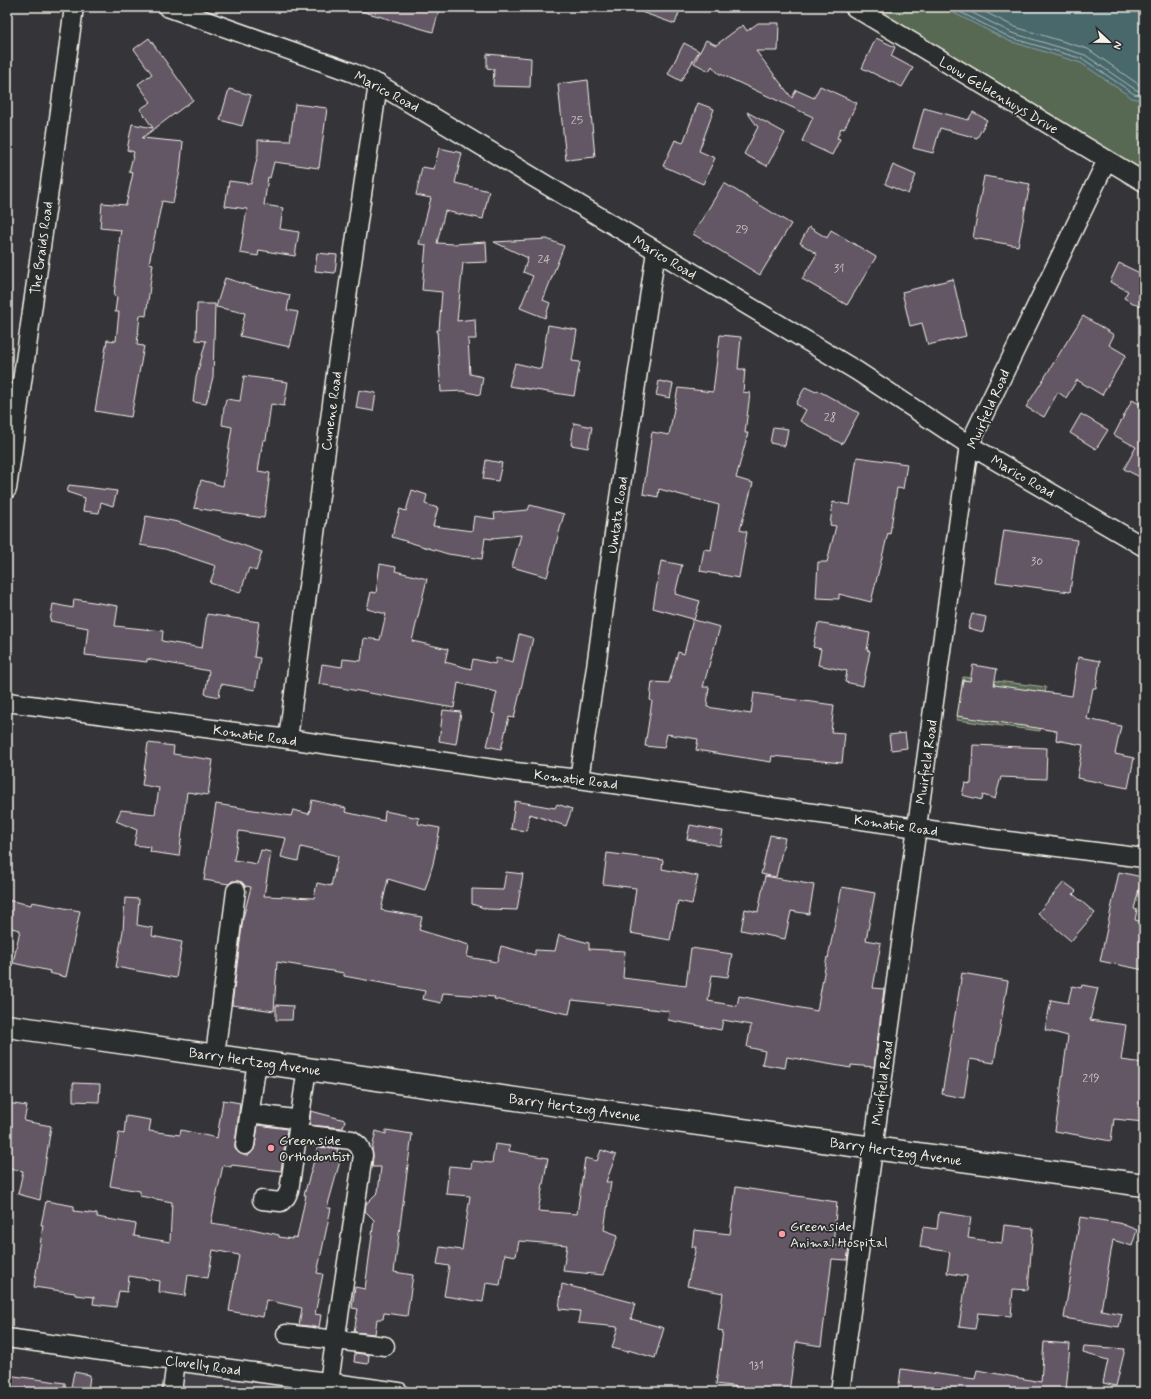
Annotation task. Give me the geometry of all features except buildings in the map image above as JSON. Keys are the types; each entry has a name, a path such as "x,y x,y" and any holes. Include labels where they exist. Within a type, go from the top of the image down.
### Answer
{"main road":[{"name":"Barry Hertzog Avenue","path":"7,1026 1144,1185"}],"street":[{"name":"The Braids Road","path":"7,489 74,7"},
{"name":"Marico Road","path":"167,7 351,72 378,84 856,371 969,445 1144,547"},
{"name":"Louw Geldenhuys Drive","path":"854,7 1144,182"},
{"name":"Cunene Road","path":"288,739 336,374 378,84"},
{"name":"Muirfield Road","path":"840,1392 969,445 1107,160"},
{"name":"Umtata Road","path":"579,779 656,251"},
{"name":"Komatie Road","path":"7,702 288,739 917,828 1144,858"},
{"path":"215,1055 236,891"},
{"path":"245,1145 257,1061"},
{"path":"262,1200 281,1202 290,1191 304,1128 307,1068"},
{"path":"250,1113 352,1140 359,1146 363,1155 329,1382"},
{"path":"286,1334 385,1346"},
{"name":"Clovelly Road","path":"7,1338 399,1392"},
{"path":"172,1392 176,1361"}],"shaded area":[{"path":"176,1361 400,1392 172,1392"}],"green space":[{"path":"850,7 1144,7 1144,187"},
{"path":"963,677 1046,687 1040,731 957,720"}],"water":[{"path":"942,7 1144,7 1144,101 1132,98 1081,63 1009,41"}],"place":[{"name":"Greenside Orthodontist","path":"271,1148"},
{"name":"Greenside Animal Hospital","path":"782,1234"}]}
